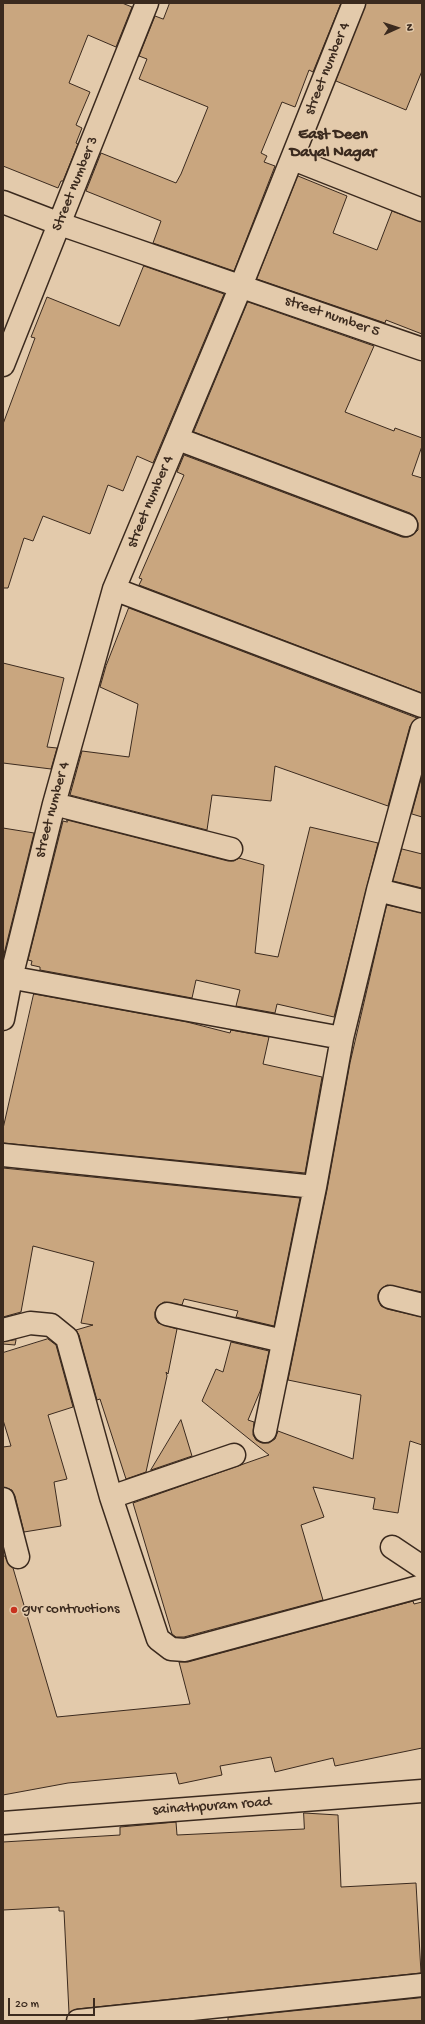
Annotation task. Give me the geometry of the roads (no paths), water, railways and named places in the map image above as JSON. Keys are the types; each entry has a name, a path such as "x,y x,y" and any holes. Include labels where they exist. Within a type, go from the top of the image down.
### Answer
{"street":[{"name":"Street number 3","path":"3,365 147,3"},
{"name":"street number 4","path":"3,1019 7,977 114,590 241,286 354,3"},
{"path":"292,159 422,210"},
{"name":"street number 5","path":"3,202 60,224 422,349"},
{"path":"178,439 406,525"},
{"path":"114,590 422,706"},
{"path":"265,1431 315,1187 342,1038 378,890 422,729"},
{"path":"54,804 231,849"},
{"path":"378,890 422,901"},
{"path":"7,977 342,1038"},
{"path":"3,1156 315,1187"},
{"path":"390,1297 422,1305"},
{"path":"167,1314 283,1341"},
{"path":"3,1330 30,1323 51,1325 67,1338 112,1497 158,1638 171,1649 185,1650 422,1586"},
{"path":"112,1497 234,1455"},
{"path":"3,1499 18,1557"},
{"path":"392,1547 422,1567"},
{"name":"sainathpuram road","path":"3,1823 422,1791"},
{"path":"78,2021 422,1984"}],"place":[{"name":"gvr contructions","path":"14,1610"}],"district":[{"name":"East Deen Dayal Nagar","path":"333,145"}]}
